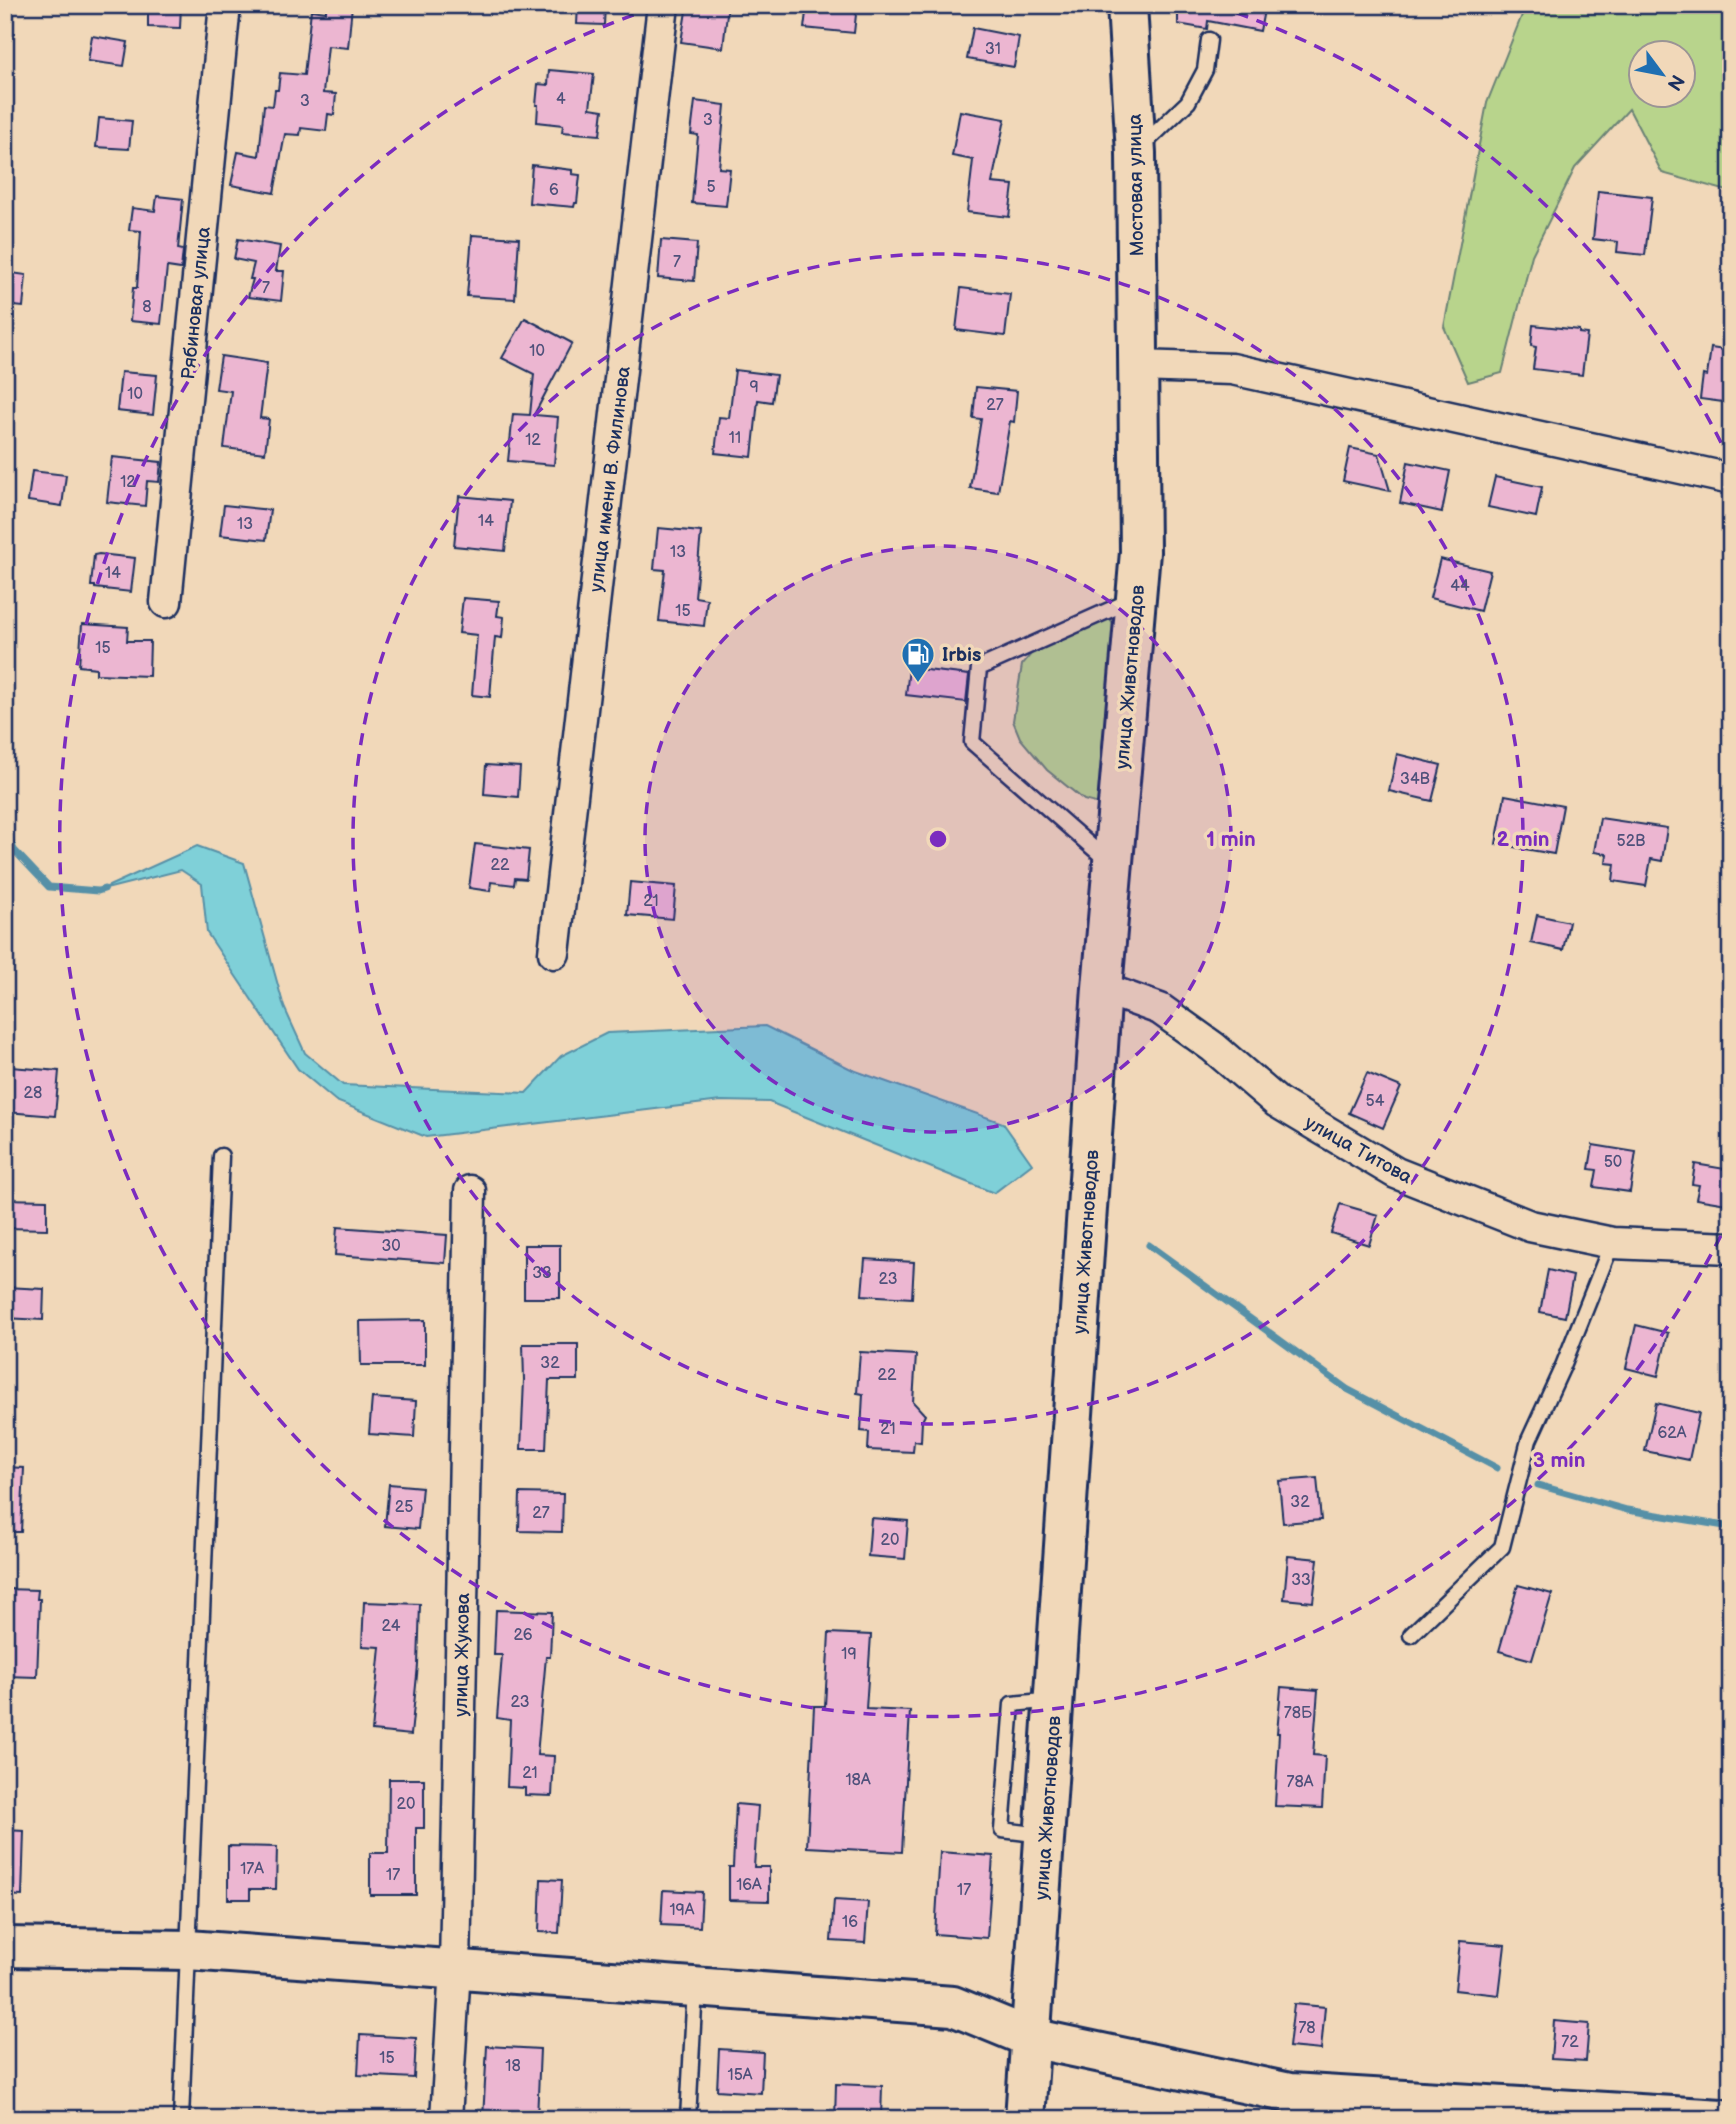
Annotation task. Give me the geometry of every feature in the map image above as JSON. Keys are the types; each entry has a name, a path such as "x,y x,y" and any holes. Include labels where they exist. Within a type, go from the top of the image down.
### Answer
{"main road":[{"name":"Мостовая улица","path":"1127,5 1136,153 1137,366"},
{"name":"улица Животноводов","path":"1025,2119 1102,988 1140,552 1137,366"},
{"path":"5,1947 188,1950 953,2006 1031,2038 1290,2093 1722,2119"}],"street":[{"name":"Рябиновая улица","path":"166,601 225,5"},
{"name":"улица имени В. Филинова","path":"554,953 663,5"},
{"path":"1137,366 1232,369 1731,479"},
{"name":"улица Титова","path":"1102,988 1160,1009 1213,1047 1277,1102 1396,1173 1530,1226 1612,1243 1731,1248"},
{"name":"улица Жукова","path":"446,2119 455,1968 470,1191"}],"lane":[{"path":"1136,153 1188,102 1205,70 1209,40"},
{"path":"1113,865 972,742 979,667 1136,598"},
{"path":"181,2119 221,1156"},
{"path":"1411,1635 1502,1547 1529,1440 1563,1366 1612,1243"},
{"path":"688,2119 695,1987"}],"green space":[{"path":"1526,5 1731,5 1731,192 1662,173 1629,109 1575,168 1532,255 1502,373 1468,382 1444,327 1487,103"},
{"path":"1097,616 1110,619 1120,631 1107,806 1084,800 1047,770 1020,738 1013,721 1022,665 1039,644"}],"water":[{"path":"197,846 244,863 284,1007 305,1053 343,1085 526,1093 561,1056 607,1033 765,1026 853,1070 1003,1123 1032,1164 994,1193 769,1102 721,1101 426,1137 336,1101 298,1069 207,933 202,884 181,870 98,891"}],"building":[{"path":"148,5 181,5 180,28 148,27"},
{"path":"326,5 352,5 348,48 328,46 323,93 336,94 334,115 328,114 326,131 301,128 300,135 285,134 274,193 231,185 238,152 259,156 264,105 273,106 280,73 304,75 311,10 326,12"},
{"path":"578,5 605,5 604,25 577,24"},
{"path":"687,5 728,5 723,48 681,42"},
{"path":"807,5 857,5 854,33 804,28"},
{"path":"1178,5 1265,5 1260,31 1208,21 1207,29 1178,24"},
{"path":"973,28 1019,37 1014,67 967,59"},
{"path":"92,36 128,42 124,66 88,61"},
{"path":"549,70 594,74 590,108 603,110 600,135 562,132 563,125 537,122 538,84 548,85"},
{"path":"695,101 725,105 719,168 730,169 726,206 692,203 698,135 691,134"},
{"path":"960,111 1005,119 992,183 1013,185 1009,217 967,212 973,160 952,156"},
{"path":"99,118 132,121 129,149 96,147"},
{"path":"532,165 572,170 572,174 580,175 577,203 574,207 529,203"},
{"path":"1598,191 1652,197 1645,255 1617,252 1618,242 1593,239"},
{"path":"157,196 183,199 178,249 183,250 181,269 167,267 161,324 130,321 133,288 137,288 141,231 129,230 132,208 155,211"},
{"path":"472,235 519,238 515,299 467,296"},
{"path":"238,239 280,246 276,271 284,271 281,301 248,297 254,263 234,259"},
{"path":"661,240 697,243 694,281 658,278"},
{"path":"5,272 26,275 23,307 5,305"},
{"path":"961,288 1010,294 1005,336 956,330"},
{"path":"525,318 572,343 534,415 558,417 554,465 508,461 513,414 530,415 534,374 502,358"},
{"path":"1533,325 1579,330 1579,333 1587,334 1582,375 1533,369 1536,347 1531,346"},
{"path":"1711,348 1731,351 1731,403 1700,399 1703,375 1707,376"},
{"path":"221,356 267,363 260,418 269,419 265,453 224,448 231,391 216,389"},
{"path":"735,370 776,375 772,402 758,400 752,457 715,453 719,417 729,418"},
{"path":"121,372 157,375 153,415 117,411"},
{"path":"976,387 1017,391 1014,422 1010,421 998,492 970,488 981,419 973,418"},
{"path":"1350,448 1379,454 1390,491 1343,481"},
{"path":"112,457 161,462 159,482 147,481 145,506 107,502"},
{"path":"1408,462 1450,471 1442,512 1400,503"},
{"path":"32,471 66,475 62,506 28,501"},
{"path":"1495,477 1542,487 1536,517 1488,507"},
{"path":"459,496 510,501 505,551 454,546"},
{"path":"224,505 270,510 266,540 220,535"},
{"path":"658,528 701,532 695,597 707,599 704,626 659,621 665,570 654,569"},
{"path":"94,555 135,558 131,592 91,586"},
{"path":"1440,559 1490,571 1480,611 1430,598"},
{"path":"463,598 499,601 497,616 504,617 502,638 495,637 490,697 472,695 477,635 459,633"},
{"path":"82,624 128,627 127,641 150,641 149,676 96,674 96,668 79,666"},
{"path":"909,668 969,675 966,702 906,695"},
{"path":"1397,754 1441,765 1432,801 1389,791"},
{"path":"486,765 520,767 518,797 484,794"},
{"path":"1505,795 1563,806 1554,854 1496,844"},
{"path":"1600,818 1667,828 1662,861 1651,859 1646,886 1613,881 1615,864 1606,863 1607,854 1594,852"},
{"path":"475,844 529,850 526,879 515,878 514,885 491,882 490,891 469,888"},
{"path":"630,882 676,886 673,919 627,915"},
{"path":"1537,915 1569,922 1563,950 1531,943"},
{"path":"11,1067 59,1071 55,1116 7,1112"},
{"path":"1367,1073 1401,1087 1383,1128 1349,1113"},
{"path":"1593,1145 1636,1152 1630,1192 1594,1187 1597,1170 1589,1169"},
{"path":"1695,1164 1731,1170 1727,1204 1696,1199 1699,1185 1692,1184"},
{"path":"5,1199 47,1200 47,1229 5,1228"},
{"path":"1340,1204 1378,1215 1369,1245 1331,1233"},
{"path":"337,1227 447,1235 445,1263 335,1255"},
{"path":"524,1245 560,1245 560,1298 524,1298"},
{"path":"865,1259 914,1262 912,1298 862,1295"},
{"path":"1548,1270 1573,1276 1565,1317 1540,1312"},
{"path":"5,1287 44,1289 43,1320 5,1318"},
{"path":"425,1320 425,1365 361,1365 360,1321"},
{"path":"1636,1325 1668,1333 1658,1376 1626,1368"},
{"path":"523,1344 578,1344 578,1380 549,1380 546,1449 521,1449"},
{"path":"860,1352 916,1355 913,1402 925,1415 921,1442 914,1441 913,1452 868,1450 869,1432 861,1431 863,1394 857,1393"},
{"path":"372,1398 416,1401 414,1437 369,1434"},
{"path":"1656,1403 1699,1413 1689,1460 1645,1451"},
{"path":"5,1467 24,1468 21,1532 5,1532"},
{"path":"1317,1478 1321,1520 1283,1523 1279,1481"},
{"path":"389,1484 422,1487 418,1529 385,1526"},
{"path":"520,1493 563,1494 562,1532 519,1531"},
{"path":"871,1518 908,1521 905,1559 868,1556"},
{"path":"1288,1556 1318,1559 1313,1602 1284,1599"},
{"path":"1518,1585 1552,1594 1532,1660 1499,1651"},
{"path":"5,1589 38,1590 37,1599 40,1599 37,1677 5,1676"},
{"path":"364,1602 420,1604 418,1665 411,1735 372,1731 380,1647 362,1646"},
{"path":"496,1610 552,1612 550,1657 546,1657 537,1755 554,1756 552,1796 525,1795 525,1788 507,1787 510,1720 497,1718 502,1655 494,1655"},
{"path":"829,1633 871,1635 866,1709 910,1711 902,1852 807,1847 814,1706 825,1706"},
{"path":"1281,1687 1318,1690 1313,1755 1325,1756 1322,1808 1275,1806"},
{"path":"389,1779 424,1779 424,1828 416,1828 416,1895 370,1895 370,1853 388,1853"},
{"path":"736,1804 758,1806 754,1867 769,1867 769,1901 729,1900 729,1867 733,1867"},
{"path":"5,1830 24,1831 22,1896 5,1895"},
{"path":"228,1846 277,1847 276,1889 250,1889 250,1899 228,1899"},
{"path":"940,1852 993,1856 987,1938 935,1934"},
{"path":"541,1879 562,1880 559,1933 539,1932"},
{"path":"663,1890 702,1892 700,1927 661,1925"},
{"path":"834,1900 868,1902 865,1943 831,1941"},
{"path":"1460,1941 1505,1945 1499,1995 1455,1990"},
{"path":"1294,2004 1325,2007 1321,2050 1289,2047"},
{"path":"1554,2021 1589,2024 1586,2061 1551,2059"},
{"path":"360,2035 416,2038 414,2078 358,2075"},
{"path":"487,2046 540,2049 537,2119 483,2119"},
{"path":"719,2049 763,2052 761,2093 717,2090"},
{"path":"836,2084 882,2086 881,2119 835,2119"}],"waterway":[{"path":"5,826 14,850 49,887 98,891 104,889"},
{"path":"1149,1245 1347,1389 1497,1468"},
{"path":"1538,1485 1627,1510 1731,1527"}],"place":[{"name":"Irbis","path":"918,684"}]}
